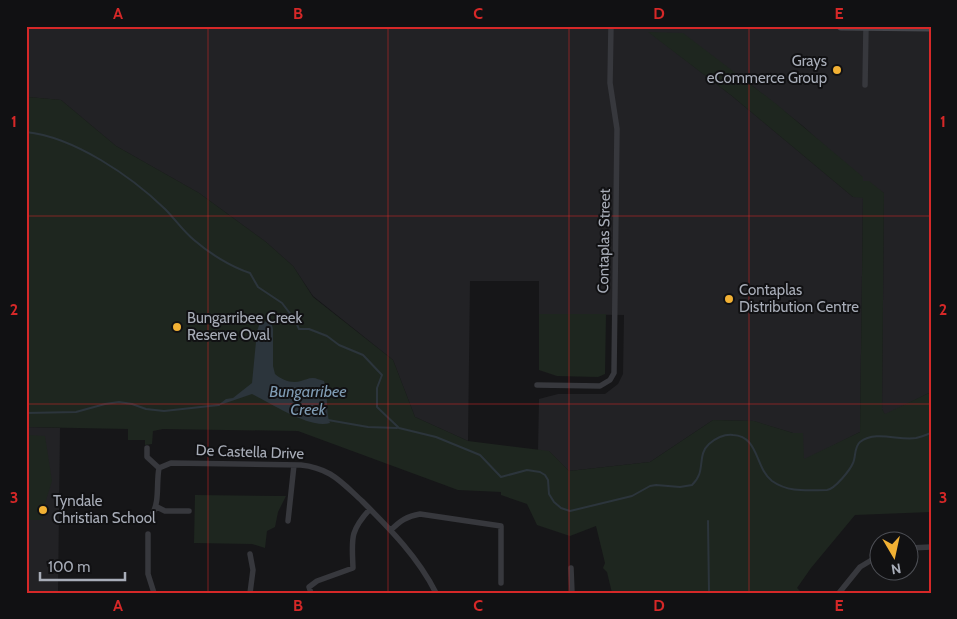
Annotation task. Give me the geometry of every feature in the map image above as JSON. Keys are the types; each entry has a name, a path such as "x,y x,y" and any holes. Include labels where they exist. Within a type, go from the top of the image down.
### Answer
{"street":[{"name":"Contaplas Street","path":"537,385 600,386 610,380 614,373 617,129 610,88 611,26"},
{"path":"841,26 931,27"},
{"path":"865,26 865,85"},
{"path":"147,448 147,457 159,468 157,507 152,515"},
{"name":"De Castella Drive","path":"159,468 172,463 294,465 313,467 331,474 391,530 428,576 436,593"},
{"path":"288,520 294,465"},
{"path":"157,507 165,511 189,511"},
{"path":"310,590 317,581 353,568 352,540 355,529 358,522 370,509"},
{"path":"391,530 400,521 409,516 420,514 501,526 501,583"},
{"path":"148,534 148,574 154,593"},
{"path":"250,554 253,570 250,593"},
{"path":"839,593 860,567 870,561"},
{"path":"571,568 572,593"}],"shaded area":[{"path":"26,26 931,26 931,392 885,415 882,409 884,193 863,181 804,127 745,80 649,32 732,96 853,197 863,197 860,432 804,460 793,433 753,421 713,420 650,462 569,471 549,451 538,451 539,399 558,394 605,394 618,384 623,374 624,315 539,314 539,281 470,281 468,441 415,417 393,360 313,296 293,266 266,242 199,193 116,146 61,100 28,97 26,95"},
{"path":"648,32 683,33 775,103 863,177 863,181 869,181 884,193 882,409 885,414 931,392 931,512 855,515 797,588 802,593 612,593 607,572 603,568 605,563 596,526 570,536 537,525 527,504 501,495 501,492 458,490 298,431 163,429 153,431 152,444 145,445 145,440 128,440 128,429 26,427 26,95 28,97 61,100 116,146 199,193 266,242 293,266 313,297 393,360 415,417 468,441 549,451 569,471 650,462 713,420 754,421 793,433 803,433 804,459 860,432 863,198 853,197 732,96"},
{"path":"539,314 606,314 605,374 598,377 557,376 539,370"},
{"name":"Tyndale Christian School","path":"26,427 60,428 58,593 26,593"},
{"path":"26,435 45,436 52,481 42,520 26,520"},
{"path":"195,495 286,496 278,512 275,527 267,531 265,548 252,544 194,543"}],"water":[{"name":"Bungarribee Creek","path":"267,321 272,325 273,329 273,366 275,374 291,382 313,378 324,381 330,423 321,424 302,419 252,394 217,406 226,399 233,398 252,383 257,331 260,323"}],"waterway":[{"name":"Bungarribee Creek","path":"26,132 44,135 63,142 82,150 119,171 151,196 200,245 213,255 250,273 258,287 282,303 295,320 299,329 309,329 327,336 339,345 363,355 382,375 377,388 377,407 399,428 436,437 480,455 501,477 527,470 540,472 548,480 549,494 554,502 561,508 570,511 632,496 650,486 680,487 692,485 697,480 701,469 705,449 714,440 726,435 741,437 748,441 762,468 772,481 778,485 799,490 827,490 838,483 846,474 853,463 856,449 860,442 880,436 909,439 931,433"},
{"path":"26,413 76,412 119,402 146,409 164,411 219,405"},
{"path":"328,420 368,427 397,428"},
{"path":"708,521 709,593"}],"place":[{"name":"Grays eCommerce Group","path":"837,70"},
{"name":"Contaplas Distribution Centre","path":"729,299"},
{"name":"Bungarribee Creek Reserve Oval","path":"177,327"},
{"name":"Tyndale Christian School","path":"43,510"}]}
